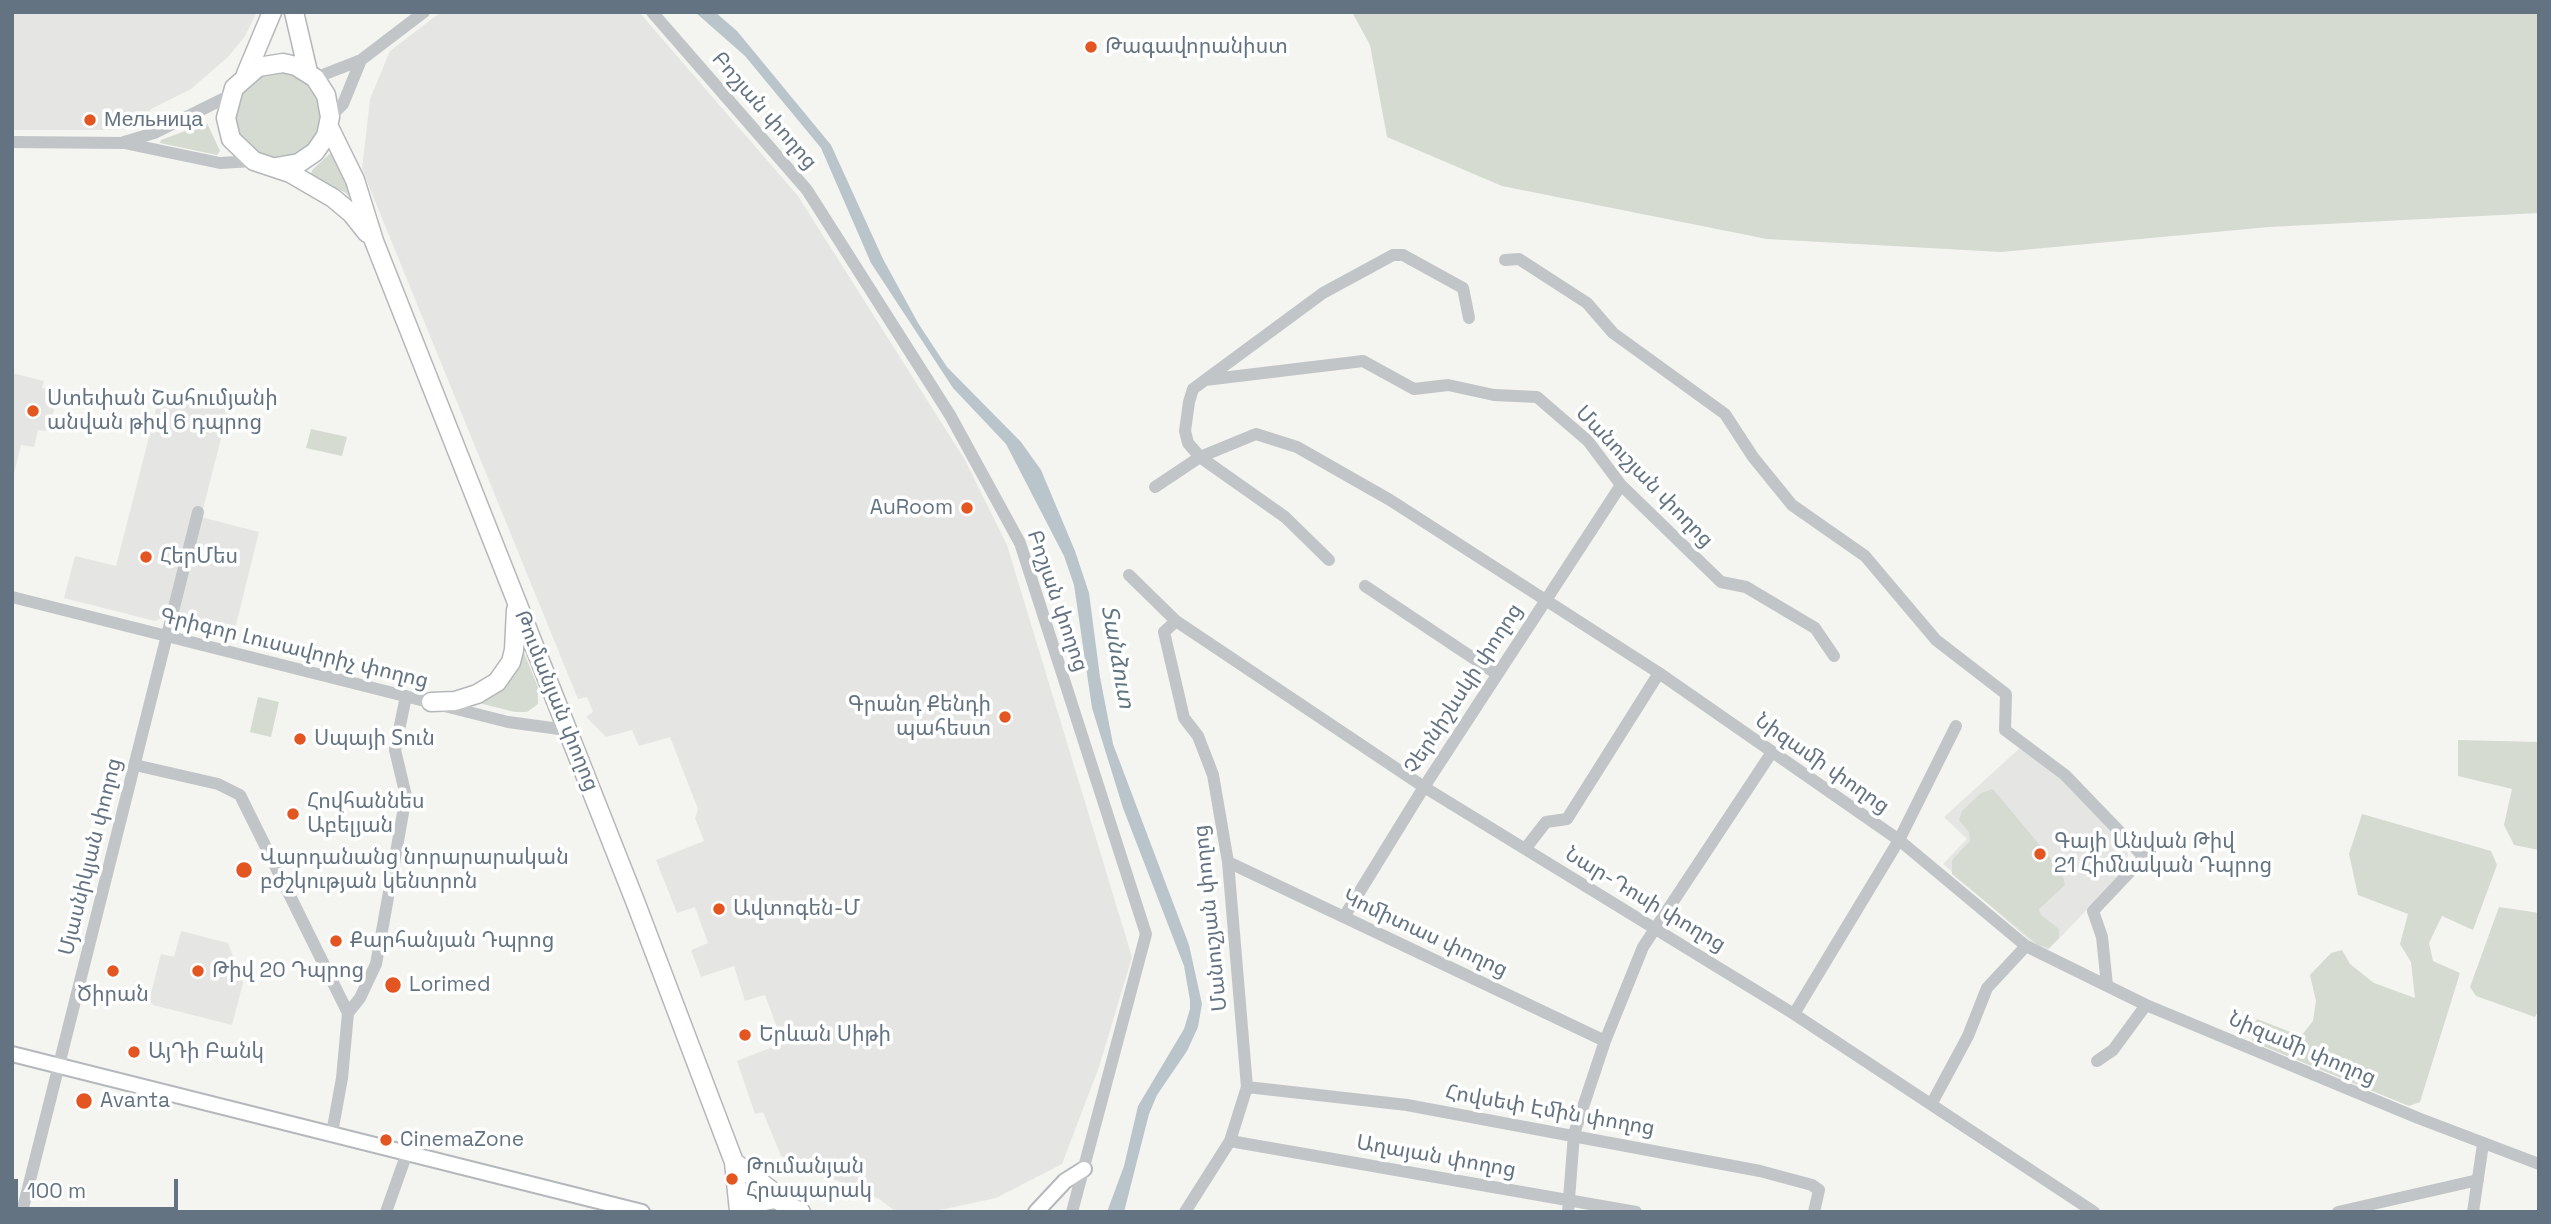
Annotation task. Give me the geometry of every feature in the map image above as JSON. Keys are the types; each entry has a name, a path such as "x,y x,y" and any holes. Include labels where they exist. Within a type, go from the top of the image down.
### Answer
{"highway":[{"path":"272,12 246,74 229,96 228,129 237,148 254,161 276,167 332,198 351,213 374,241"},
{"path":"295,12 311,75 326,95 330,122 355,180 374,241"},
{"path":"246,74 270,64 284,63 311,75"},
{"path":"276,167 307,158 321,145 330,122"},
{"name":"Թումանյան փողոց","path":"374,241 734,1162 739,1211"},
{"path":"431,702 477,694 504,674 514,650 516,600"},
{"path":"734,1162 794,1207"},
{"path":"739,1211 762,1199 794,1207"}],"main road":[{"path":"12,1054 642,1212"},
{"path":"1036,1212 1065,1181 1084,1169"}],"street":[{"path":"311,75 362,60 425,12"},
{"name":"Բոշյան փողոց","path":"652,12 807,190 950,415 1020,543 1146,934 1072,1212"},
{"path":"330,122 343,104 362,60"},
{"path":"124,143 177,123 229,96"},
{"path":"12,142 124,143 220,163 254,161"},
{"path":"1329,560 1285,517 1200,457 1188,443 1185,418 1193,389 1323,293 1393,255 1403,255 1463,288 1469,318"},
{"path":"1504,260 1519,259 1587,303 1613,333 1725,414 1753,457 1792,505 1865,556 1936,640 2006,694 2005,730 2065,775 2144,857 2093,911 2102,937 2107,985"},
{"name":"Մանուշյան փողոց","path":"1205,380 1363,361 1414,389 1448,385 1494,395 1537,397 1588,441 1621,485 1721,582 1746,587 1815,628 1834,656"},
{"name":"Նիզամի փողոց","path":"1155,488 1200,457 1256,434 1297,447 1390,500 1659,673 1899,840 2026,946 2146,1005 2483,1144 2539,1164"},
{"name":"Չերնիշևսկի փողոց","path":"1345,917 1424,787 1621,485"},
{"name":"Մյասնիկյան փողոց","path":"22,1212 198,512"},
{"path":"1129,575 1176,621"},
{"path":"1365,586 1497,674"},
{"name":"Գրիգոր Լուսավորիչ փողոց","path":"12,597 508,722 567,730"},
{"name":"Մանուշյան փողոց","path":"1176,621 1164,632 1184,718 1198,736 1213,775 1228,862 1247,1087 1230,1140 1185,1212"},
{"name":"Նար-Դոսի փողոց","path":"1176,621 1424,787 1794,1014 1932,1102 2094,1212"},
{"path":"1525,849 1546,822 1567,819 1659,673"},
{"path":"348,1013 360,998 378,953 405,796 395,750 406,696"},
{"path":"1794,1014 1899,840 1956,726"},
{"path":"1569,1206 1574,1134 1605,1041 1643,947 1773,752"},
{"path":"135,765 218,784 240,795 348,1013 342,1079 332,1133"},
{"name":"Կոմիտաս փողոց","path":"1228,862 1605,1041"},
{"path":"1932,1102 1968,1037 1987,988 2026,946"},
{"path":"2097,1061 2113,1050 2146,1005"},
{"name":"Հովսեփ Էմին փողոց","path":"1247,1087 1407,1105 1574,1134 1802,1181 1819,1191 1814,1212"},
{"name":"Աղայան փողոց","path":"1230,1140 1569,1206 1636,1212"},
{"path":"2473,1212 2483,1144"},
{"path":"386,1212 407,1153"},
{"path":"2338,1212 2478,1180"}],"shaded area":[{"path":"12,12 257,12 245,36 228,57 191,89 151,109 136,127 123,130 12,130"},
{"path":"441,12 639,12 798,196 965,460 1007,545 1132,957 1099,1067 1062,1164 996,1198 931,1212 895,1211 879,1199 781,1156 763,1112 755,1114 737,1061 783,1043 765,995 745,1001 734,966 701,977 691,950 708,943 695,907 677,913 656,860 704,841 695,818 698,809 670,737 639,746 632,730 606,737 586,717 593,712 587,697 578,699 362,169 370,99 390,51"},
{"path":"695,12 715,12 737,31 831,145 883,259 918,323 947,367 1021,442 1041,470 1075,551 1089,593 1100,677 1113,744 1189,945 1202,1004 1198,1027 1187,1051 1157,1095 1149,1114 1124,1212 1107,1212 1124,1166 1138,1106 1184,1029 1190,1000 1184,966 1123,808 1092,708 1074,585 1064,556 1006,444 953,388 871,263 821,148 745,56"},
{"path":"1352,12 2539,12 2539,213 2269,227 2001,252 1767,239 1502,186 1387,137 1370,45"},
{"path":"279,71 296,74 310,84 320,98 323,115 320,132 310,146 296,156 279,159 262,156 248,146 238,132 235,115 238,98 248,84 262,74"},
{"path":"207,123 220,151 217,155 160,143 161,140"},
{"path":"334,150 358,208 346,193 310,176 313,169"},
{"name":"Ստեփան Շահումյանի անվան թիվ 6 դպրոց","path":"12,373 44,381 42,388 60,392 47,431 38,430 34,447 21,445 12,482"},
{"path":"161,390 229,407 201,517 259,532 234,633 164,617 155,621 64,598 75,556 116,566"},
{"path":"311,429 347,437 342,456 306,448"},
{"path":"518,638 538,687 538,704 527,712 515,712 467,700 478,697"},
{"path":"258,697 279,702 271,737 250,732"},
{"path":"2458,740 2539,742 2539,850 2514,845 2504,825 2512,789 2458,776"},
{"name":"Գայի Անվան Թիվ 21 Հիմնական Դպրոց","path":"2020,748 2062,780 2126,845 2130,865 2048,950 2036,946 1943,864 1967,839 1944,817"},
{"path":"1993,789 2062,872 2065,885 2039,909 2041,915 2059,929 2059,938 2049,948 2038,945 1952,874 1952,860 1970,841 1969,832 1959,820 1962,811 1981,793"},
{"path":"2362,814 2491,851 2497,865 2473,930 2442,916 2429,943 2433,961 2460,973 2420,1102 2409,1106 2253,1042 2250,1030 2257,1019 2301,1036 2313,1021 2316,1001 2310,975 2331,953 2342,950 2350,964 2374,983 2415,998 2411,962 2400,944 2408,914 2358,895 2349,854"},
{"path":"2499,907 2539,913 2539,1009 2535,1017 2476,996 2470,987"},
{"name":"Թիվ 20 Դպրոց","path":"181,931 228,943 243,983 232,1025 153,1005 149,1001 161,954 174,957"}],"place":[{"name":"Թագավորանիստ","path":"1091,47"},
{"name":"Мельница","path":"90,120"},
{"name":"Ստեփան Շահումյանի անվան թիվ 6 դպրոց","path":"33,411"},
{"name":"AuRoom","path":"967,508"},
{"name":"ՀերՄես","path":"146,557"},
{"name":"Գրանդ Քենդի պահեստ","path":"1005,717"},
{"name":"Սպայի Տուն","path":"300,739"},
{"name":"Հովհաննես Աբելյան","path":"293,814"},
{"name":"Գայի Անվան Թիվ 21 Հիմնական Դպրոց","path":"2040,854"},
{"name":"Վարդանանց նորարարական բժշկության կենտրոն","path":"244,870"},
{"name":"Ավտոգեն-Մ","path":"719,909"},
{"name":"Քարհանյան Դպրոց","path":"336,941"},
{"name":"Ծիրան","path":"113,971"},
{"name":"Թիվ 20 Դպրոց","path":"198,971"},
{"name":"Lorimed","path":"393,985"},
{"name":"Երևան Սիթի","path":"745,1035"},
{"name":"ԱյԴի Բանկ","path":"134,1052"},
{"name":"Avanta","path":"84,1101"},
{"name":"CinemaZone","path":"386,1140"},
{"name":"Թումանյան Հրապարակ","path":"732,1179"}],"water label":[{"name":"Տանձուտ","path":"1117,657"}]}
